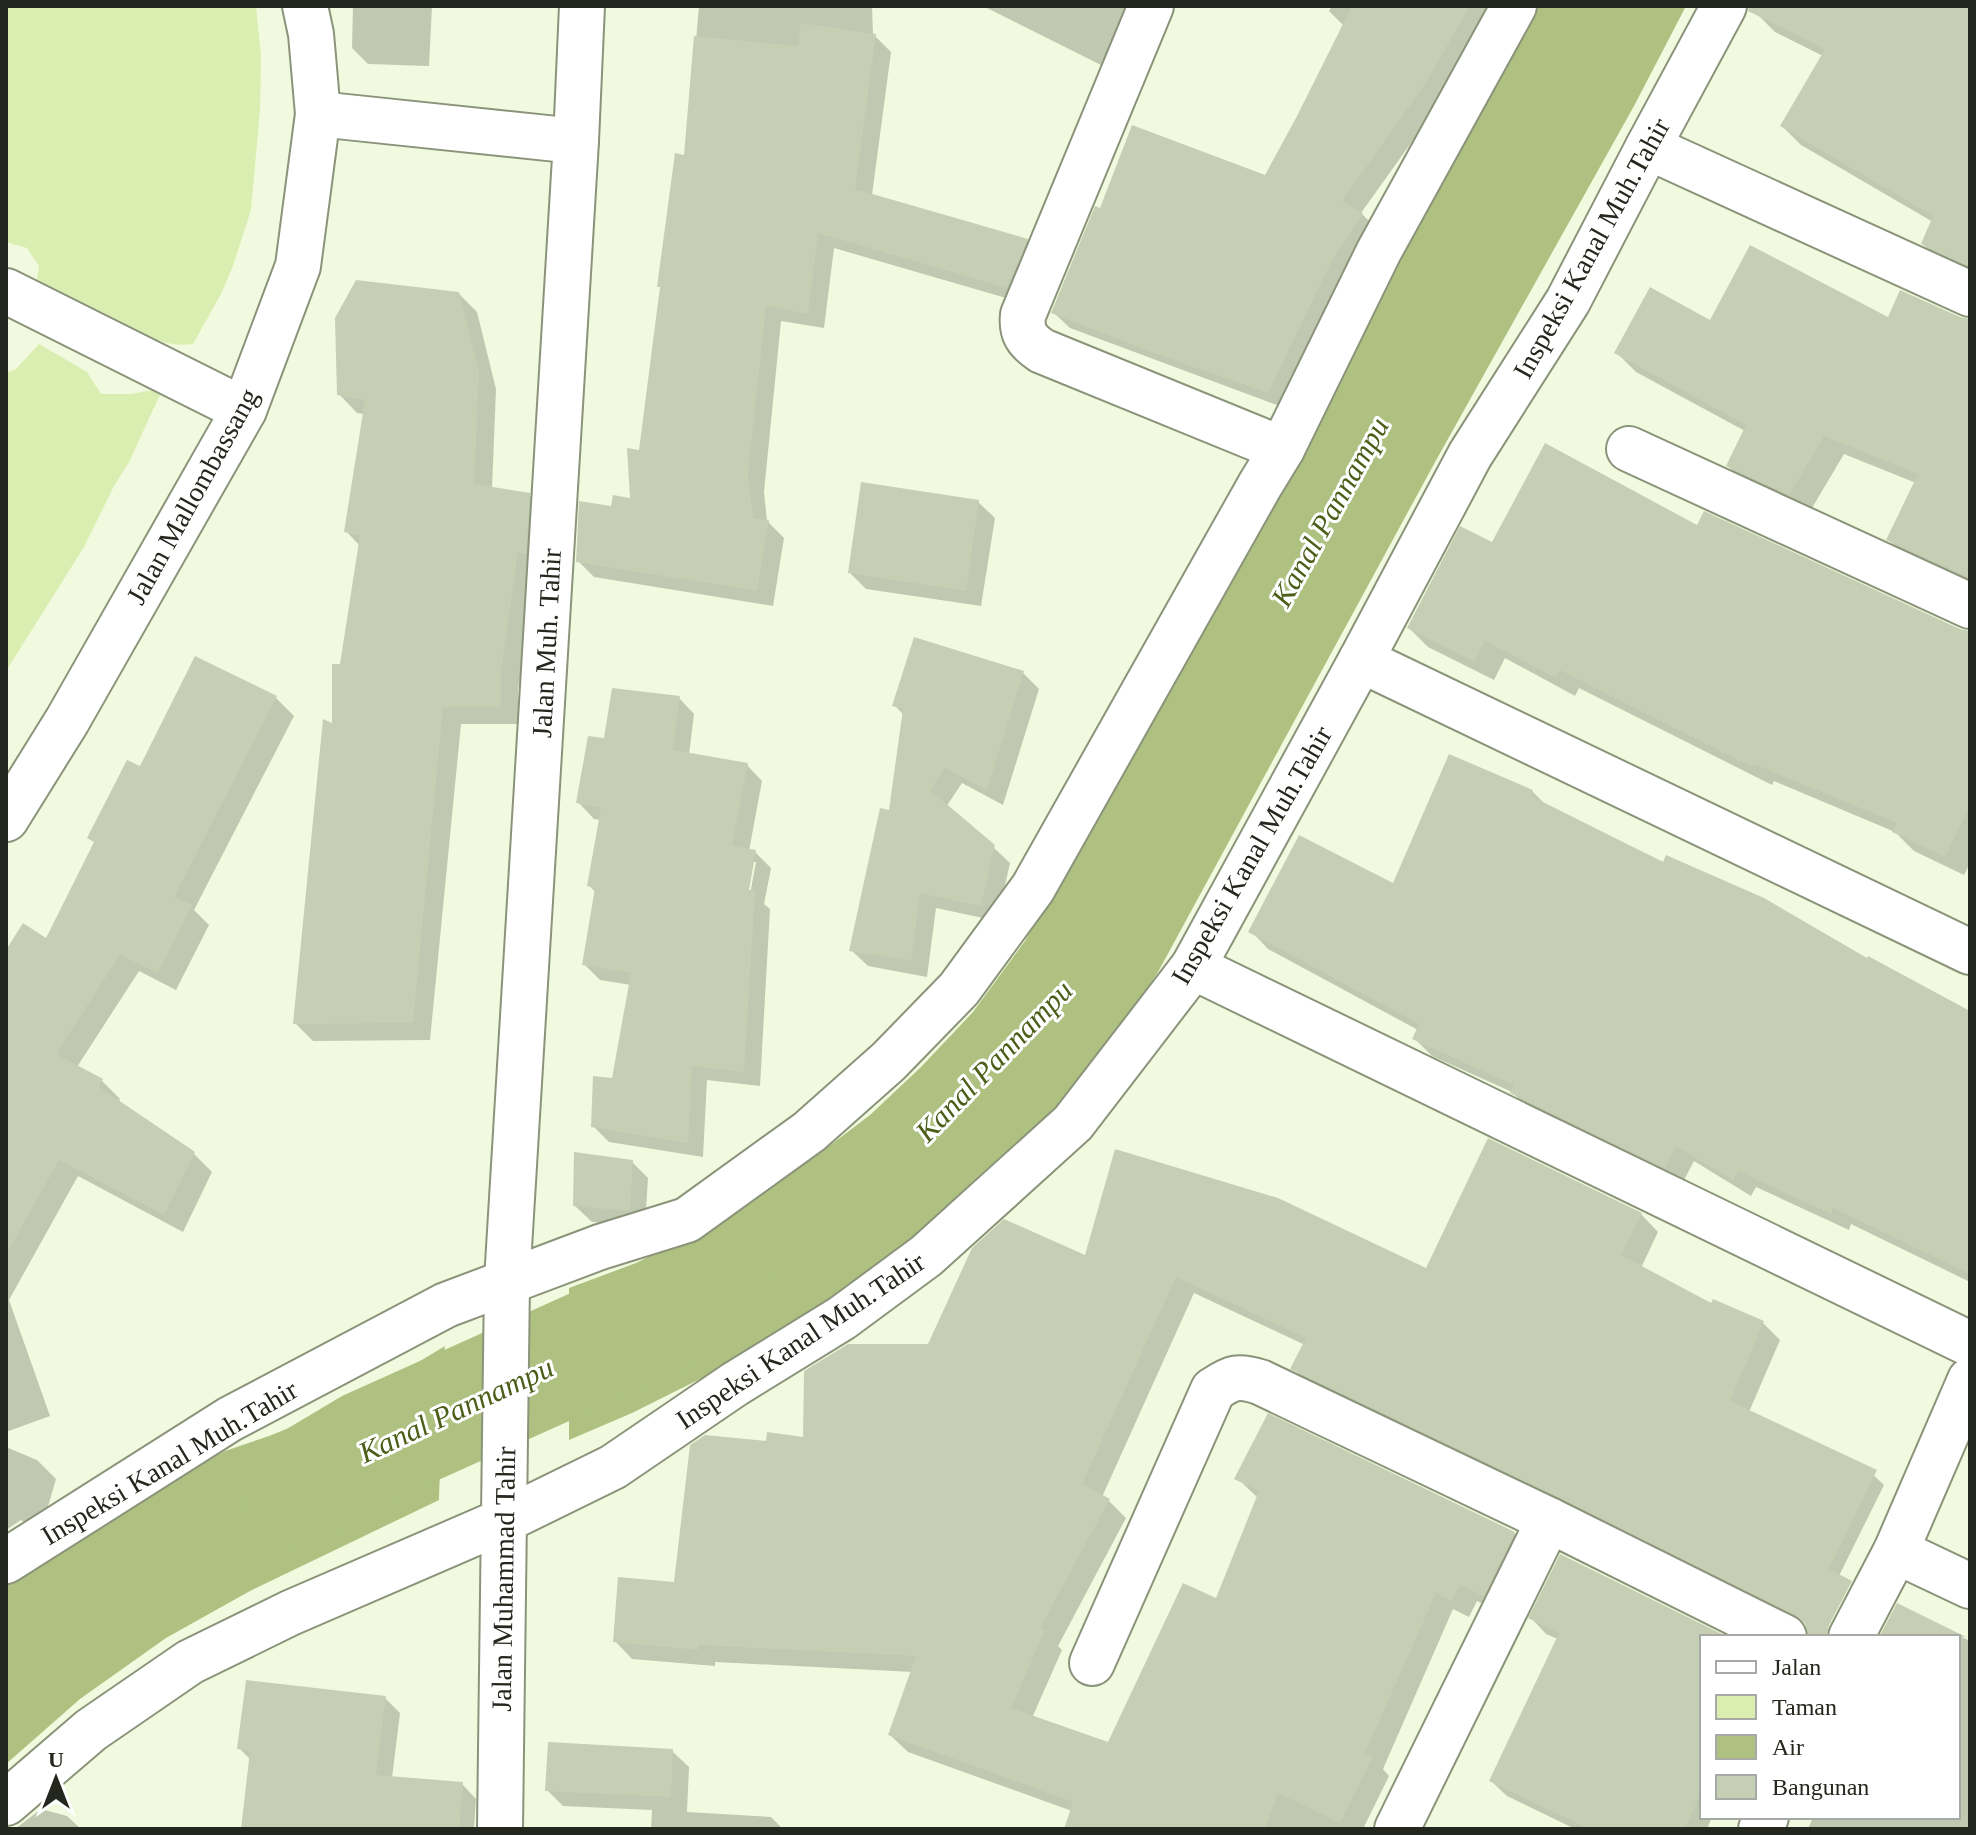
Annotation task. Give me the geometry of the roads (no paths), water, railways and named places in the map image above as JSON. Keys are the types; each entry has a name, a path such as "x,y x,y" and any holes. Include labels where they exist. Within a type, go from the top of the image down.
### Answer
{"street":[{"name":"Jalan Mallombassang","path":"6,819 67,721 244,410 298,266 318,114 311,34 305,6"},
{"name":"Jalan Muh. Tahir","path":"507,1281 582,6"},
{"path":"1151,6 1023,315 1025,337 1042,351 1282,449"},
{"name":"Inspeksi Kanal Muh.Tahir","path":"6,1561 230,1419 446,1305 600,1247 687,1220 809,1132 889,1061 959,989 1033,888 1282,449 1379,251 1514,6"},
{"name":"Inspeksi Kanal Muh.Tahir","path":"6,1803 91,1730 190,1662 290,1613 505,1520 613,1467 735,1384 842,1318 926,1256 1073,1123 1193,967 1470,455 1568,301 1724,6"},
{"path":"318,114 576,141"},
{"path":"1648,147 1970,294"},
{"path":"6,291 244,410"},
{"path":"1629,449 1970,606"},
{"path":"1361,660 1970,952"},
{"path":"1193,967 1970,1344"},
{"name":"Jalan Muhammad Tahir","path":"500,1829 507,1281"},
{"path":"1092,1663 1213,1390 1229,1379 1244,1377 1549,1520 1780,1635"},
{"path":"1852,1635 1896,1551 1970,1380"},
{"path":"1397,1829 1549,1520"},
{"path":"1896,1551 1970,1586"}],"water":[{"path":"1539,6 1686,6 1158,972 1096,1064 1041,1131 929,1233 754,1352 632,1413 569,1440 569,1288 636,1263 711,1226 812,1159 870,1115 973,1012 1025,941 1428,210 1466,132"},
{"path":"445,1346 439,1500 250,1591 166,1638 80,1699 6,1764 6,1580 185,1472 225,1451 319,1416"}],"waterway":[{"name":"Kanal Pannampu","path":"301,1488 368,1448 716,1290"}]}
